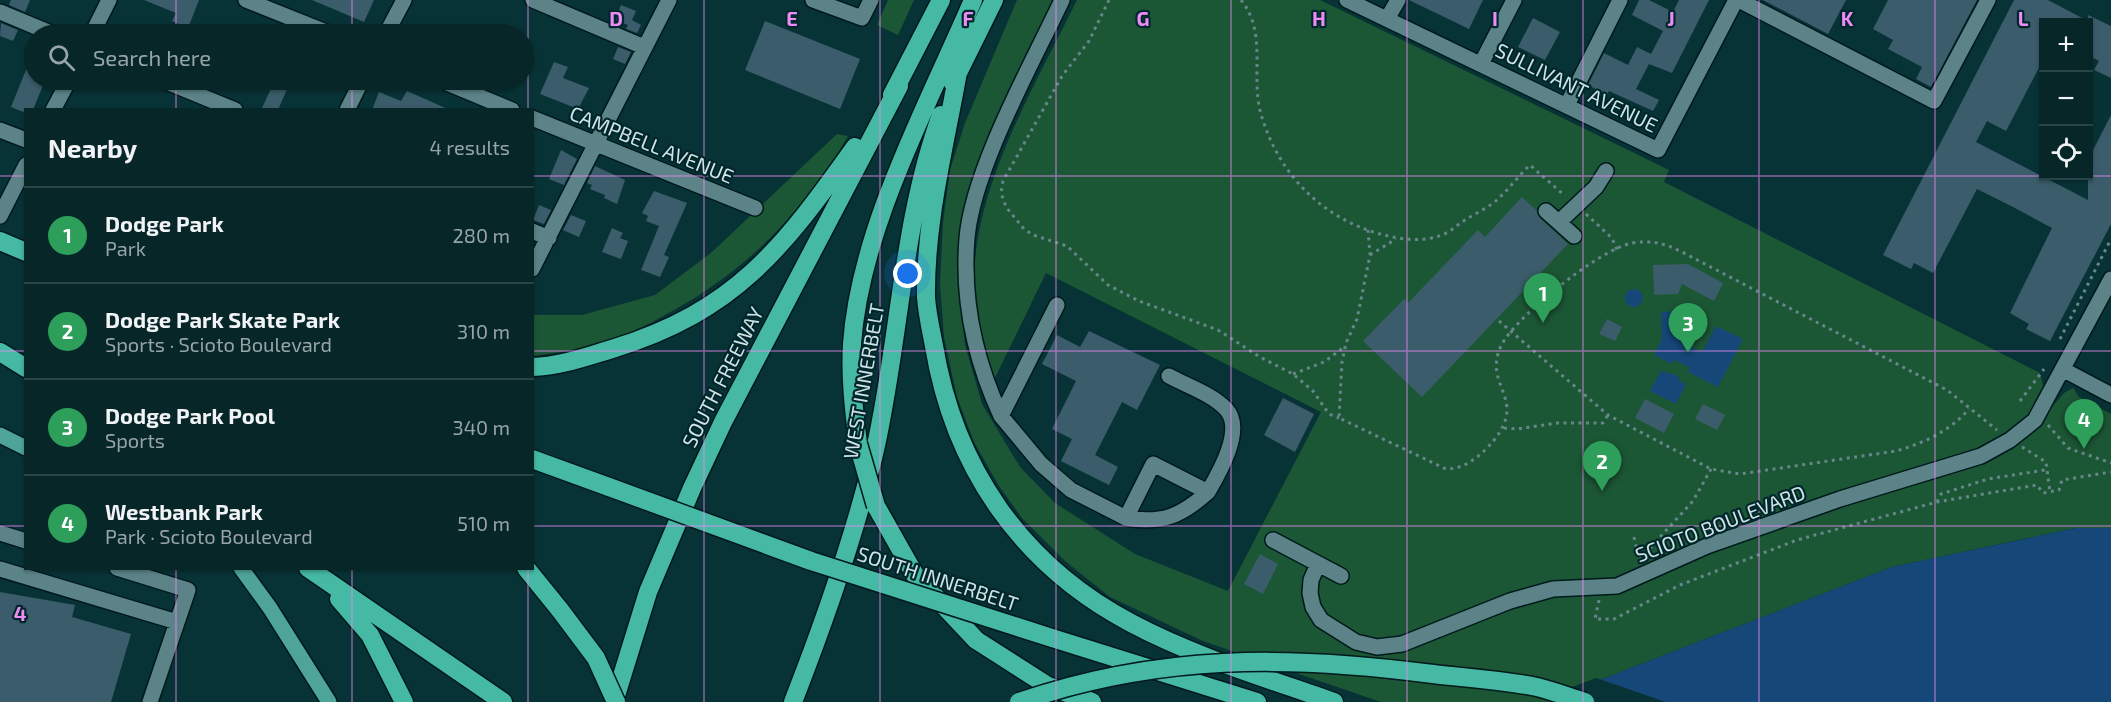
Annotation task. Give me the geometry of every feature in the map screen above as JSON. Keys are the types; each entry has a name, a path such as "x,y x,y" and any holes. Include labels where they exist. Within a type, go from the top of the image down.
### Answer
{"highway":[{"path":"534,367 558,366 638,341 692,317 734,288 772,256 804,219 899,86 941,0"},
{"path":"973,0 896,178 866,265 856,305 852,351 851,378 858,444 876,506 915,575 976,640 1048,686 1092,702"},
{"name":"WEST INNERBELT","path":"793,702 828,606 875,450 921,185 938,123 958,72 994,0"},
{"path":"958,72 930,220 926,298 941,388 955,430 973,469 996,506 1020,536 1073,586 1131,623 1185,647 1334,702"},
{"name":"SOUTH FREEWAY","path":"615,702 648,592 696,479 829,217 899,86"},
{"path":"0,351 24,367"},
{"name":"SOUTH INNERBELT","path":"534,460 811,561 1257,702"},
{"path":"528,570 596,658 615,702"},
{"path":"313,572 503,702"},
{"path":"313,572 370,635 400,690 404,702"},
{"path":"1019,702 1086,682 1139,671 1192,663 1264,660 1387,668 1536,687 1585,702"}],"main road":[{"path":"0,435 24,447"},
{"path":"242,570 270,608 329,702"}],"street":[{"path":"97,24 110,0"},
{"path":"246,0 306,24"},
{"path":"391,24 404,0"},
{"path":"533,0 644,47"},
{"path":"534,265 669,0"},
{"path":"813,0 862,18 871,0"},
{"path":"1062,0 995,145 978,191 967,236 972,336 985,380 1001,416 1041,464 1071,490 1126,518 1149,522 1173,516 1190,508 1208,492 1223,465 1230,444 1233,422 1227,410 1212,399 1169,376"},
{"name":"SULLIVANT AVENUE","path":"1347,0 1658,150 1737,0"},
{"path":"1388,20 1398,0"},
{"path":"1481,64 1514,0"},
{"path":"1567,105 1620,0"},
{"path":"1737,0 1934,101 1988,0"},
{"path":"0,12 29,24"},
{"path":"54,108 64,90"},
{"path":"186,90 230,108"},
{"path":"348,108 357,90"},
{"path":"464,90 507,108"},
{"name":"CAMPBELL AVENUE","path":"534,119 755,208"},
{"path":"0,130 24,139"},
{"path":"0,216 24,169"},
{"path":"1560,222 1596,188 1606,171"},
{"path":"1546,211 1574,236"},
{"path":"534,232 549,238"},
{"name":"SCIOTO BOULEVARD","path":"1318,564 1311,580 1313,607 1321,620 1335,631 1356,642 1377,647 1402,644 1510,601 1553,590 1600,589 1617,586 1707,546 1840,499 1981,456 2010,440 2038,414 2064,370 2111,279"},
{"path":"1001,416 1057,305"},
{"path":"2064,370 2111,394"},
{"path":"1126,518 1153,464 1208,492"},
{"path":"0,533 24,540"},
{"path":"1273,540 1341,576"},
{"path":"0,569 177,622"},
{"path":"123,570 188,590 150,702"}],"path":[{"path":"1109,0 1089,41 1062,76 1003,181 1001,193 1006,207 1024,229 1033,235 1067,246 1108,285 1139,301 1218,330 1260,357 1293,374 1313,391 1329,414 1446,469 1456,469 1477,458 1502,434 1508,411 1507,399 1496,373 1502,344 1553,291 1630,243 1661,242 1947,390 2010,440 2046,462 2050,492"},
{"path":"1241,0 1254,25 1258,42 1255,81 1261,115 1284,168 1299,186 1323,207 1347,222 1406,241 1442,235 1498,200 1530,165 1612,238 1617,250"},
{"path":"1339,418 1345,346 1357,319 1370,255 1368,230"},
{"path":"1370,255 1397,238"},
{"path":"2055,347 2111,239"},
{"path":"1499,321 1608,415 1711,469 1740,474 1896,451 1914,446 1943,431 1969,409"},
{"path":"1293,374 1324,362 1345,346"},
{"path":"2020,401 2045,368"},
{"path":"2038,414 2068,448 2111,463"},
{"path":"1503,428 1517,429 1557,423 1603,423 1608,415"},
{"path":"1639,560 1693,501 1711,469"},
{"path":"1937,502 1941,494 1988,478 2045,470 2048,481"},
{"path":"1600,589 1596,620 1614,619 1680,585 1797,540 1937,502 2037,485 2043,493 2050,492 2059,490 2062,480 2111,472"},
{"path":"1634,537 1642,575"}],"green space":[{"path":"888,0 914,0 898,35 877,25"},
{"path":"1017,0 1054,0 962,228 958,274 965,345 982,404 1020,467 1055,503 1135,554 1228,591 1321,412 1046,273 994,380 980,327 975,295 975,258 982,220 1007,143 1077,0 1320,0 1669,170 1664,182 2040,373 2049,410 2064,393 2073,388 2079,397 2111,414 2111,528 2075,528 1892,567 1566,693 1554,702 1381,702 1203,641 1110,597 1065,561 1022,518 999,486 974,442 957,397 944,337 940,283 943,223 950,170 965,123"},
{"path":"837,134 848,136 791,216 769,240 719,281 663,316 624,335 570,351 534,356 534,315 582,315 655,295 712,252"}],"water":[{"path":"1630,289 1638,289 1643,294 1641,305 1630,307 1625,302 1625,294"},
{"path":"1669,311 1695,314 1704,319 1690,346 1702,352 1716,326 1743,339 1718,387 1688,372 1690,368 1675,360 1672,364 1654,355 1662,339 1661,313"},
{"path":"1661,371 1679,376 1678,380 1686,384 1676,404 1650,391"},
{"path":"2076,528 2111,528 2111,702 1554,702 1566,693 1892,567"}],"pier":[{"path":"1596,678 1666,702 1551,702 1564,690"}],"building":[{"path":"11,0 30,0 25,12 9,5"},
{"path":"144,0 199,0 190,24 179,24 172,21 176,13"},
{"path":"312,0 374,0 364,22"},
{"path":"1409,0 1483,0 1469,29"},
{"path":"1639,0 1649,0 1673,12 1679,0 1709,0 1672,73 1649,64 1636,89 1659,100 1653,111 1609,91 1607,95 1588,85 1604,53 1628,65 1637,47 1651,54 1663,31 1632,15"},
{"path":"1763,0 1846,0 1828,34"},
{"path":"1888,0 1977,0 1931,87 1916,79 1922,67 1888,49 1893,40 1873,29"},
{"path":"2014,0 2048,0 2082,18 2039,18 2039,68 2006,131 1987,121 1976,142 2039,175 2039,180 2049,180 2088,200 2088,180 2093,180 2093,150 2111,115 2111,224 2050,341 2026,329 2029,324 2010,313 2052,228 2013,207 1977,189 1933,273 1914,263 1911,269 1883,255"},
{"path":"621,5 636,11 632,20 641,25 637,33 626,29 628,25 615,20"},
{"path":"2088,15 2111,26 2111,78 2094,70 2099,61 2093,58 2093,18 2088,18"},
{"path":"1533,18 1560,32 1545,60 1518,47"},
{"path":"765,21 860,59 840,109 745,70"},
{"path":"1,23 18,30 13,41 0,36"},
{"path":"618,47 631,52 625,64 613,59"},
{"path":"554,62 568,67 563,78 589,88 578,109 540,94"},
{"path":"24,75 24,90 41,90 34,108 24,108 24,112 11,107"},
{"path":"270,90 287,90 279,108 262,108"},
{"path":"407,91 445,108 373,108 379,92 401,101"},
{"path":"561,150 577,159 564,185 549,179"},
{"path":"595,166 625,180 617,204 604,198 605,195 590,189 592,185 587,183"},
{"path":"654,191 687,203 664,255 669,257 660,277 641,270 659,226 646,221 648,216 642,213"},
{"path":"1522,197 1536,210 1540,218 1568,244 1422,397 1363,341 1404,299 1408,303 1478,230 1485,237"},
{"path":"539,205 551,210 544,224 534,220"},
{"path":"571,215 586,221 579,237 563,230"},
{"path":"612,228 623,233 620,238 628,241 621,259 602,252"},
{"path":"1688,264 1723,283 1714,301 1682,284 1678,294 1654,295 1653,265"},
{"path":"1607,319 1622,327 1615,341 1599,334"},
{"path":"1089,331 1160,365 1137,410 1122,402 1095,455 1118,467 1109,485 1061,461 1072,439 1052,429 1076,381 1042,364 1057,335 1080,347"},
{"path":"1283,398 1314,414 1295,452 1264,435"},
{"path":"1645,399 1674,414 1664,433 1635,418"},
{"path":"1703,404 1725,415 1717,430 1695,419"},
{"path":"1260,554 1278,564 1263,594 1244,584"},
{"path":"0,592 75,605 72,617 131,634 111,702 0,702"}],"place":[{"name":"Dodge Park","path":"1543,323"},
{"name":"Dodge Park Pool","path":"1688,353"},
{"name":"Westbank Park","path":"2084,449"},
{"name":"Dodge Park Skate Park","path":"1602,491"}]}
